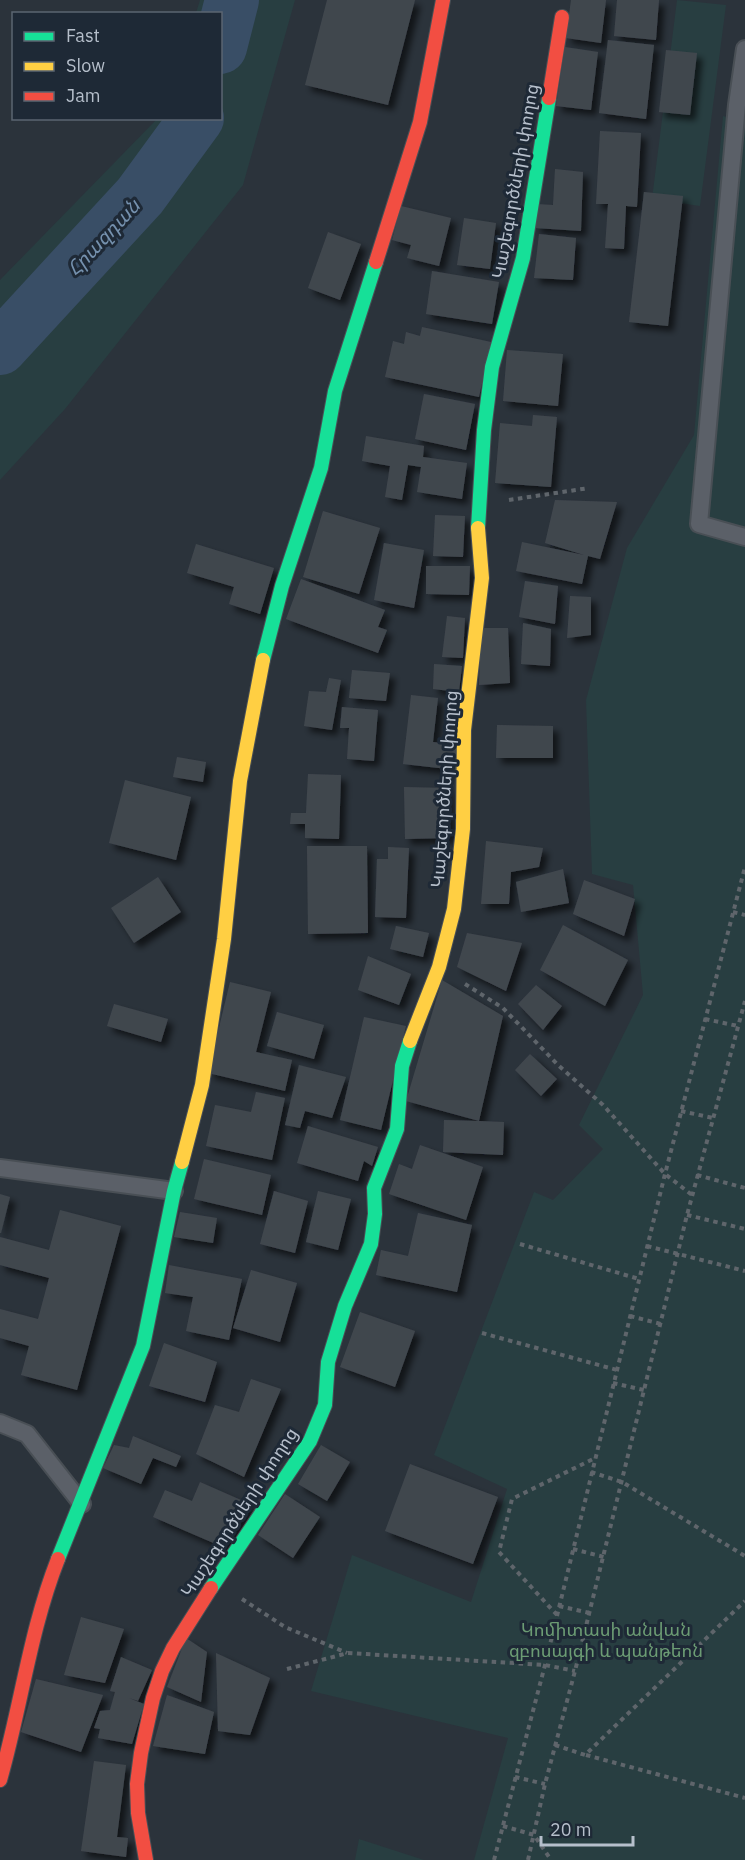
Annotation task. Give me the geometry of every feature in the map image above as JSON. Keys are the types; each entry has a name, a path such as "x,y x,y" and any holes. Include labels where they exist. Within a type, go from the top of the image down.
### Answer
{"street":[{"path":"0,1780 47,1588 143,1346 174,1191 202,1085 224,939 240,781 267,641 282,586 321,468 335,390 420,122 443,0"},
{"name":"Կաշեգործների փողոց","path":"146,1860 138,1813 137,1784 153,1698 173,1648 192,1616 310,1441 325,1405 328,1362 345,1306 371,1244 375,1214 374,1188 397,1129 402,1066 419,1015 439,967 453,909 463,829 464,730 482,578 478,523 484,430 492,367 523,258 562,17"}],"lane":[{"path":"745,49 699,524 745,537"},
{"path":"0,1168 174,1191"},
{"path":"0,1423 27,1434 82,1504"}],"path":[{"path":"479,504 589,488"},
{"path":"494,1860 545,1665 664,1174 733,912 743,886 745,867"},
{"path":"733,912 745,915"},
{"path":"439,967 503,1008 558,1065 603,1105 664,1174 692,1196"},
{"path":"528,1860 544,1784 576,1671 687,1215 745,1001"},
{"path":"705,1019 738,1026"},
{"path":"681,1111 713,1118"},
{"path":"698,1175 745,1188"},
{"path":"687,1215 745,1229"},
{"path":"520,1244 639,1279"},
{"path":"647,1246 745,1271"},
{"path":"630,1316 661,1324"},
{"path":"482,1333 616,1370"},
{"path":"614,1383 644,1390"},
{"path":"557,1615 499,1552 512,1499 595,1457"},
{"path":"591,1473 622,1482 745,1556"},
{"path":"573,1549 604,1557"},
{"path":"216,1582 285,1627 348,1653"},
{"path":"585,1755 745,1601"},
{"path":"559,1606 590,1613"},
{"path":"287,1669 348,1653 545,1665 576,1671"},
{"path":"555,1744 608,1763 735,1798 745,1798"},
{"path":"515,1777 544,1784"},
{"path":"503,1826 534,1835 551,1860"}],"green space":[{"path":"200,0 295,0 243,185 65,409 0,480 0,280 156,120 222,120 222,12 196,12"},
{"path":"677,0 726,5 700,206 652,199"},
{"name":"Կոմիտասի անվան զբոսայգի և պանթեոն","path":"723,116 745,123 745,1860 474,1860 508,1738 311,1691 352,1555 471,1602 507,1489 434,1455 534,1192 553,1200 603,1149 579,1125 643,995 633,885 592,874 586,700 627,548 694,435"},
{"path":"359,1839 424,1860 355,1860"}],"building":[{"path":"327,0 415,0 388,105 305,85"},
{"path":"571,0 606,0 601,43 566,38"},
{"path":"617,0 659,0 656,40 614,36"},
{"path":"608,40 654,45 646,119 599,113"},
{"path":"565,47 598,52 591,110 556,106"},
{"path":"666,50 697,53 690,115 659,112"},
{"path":"600,131 641,133 637,207 626,206 624,249 605,248 608,204 596,204"},
{"path":"555,169 583,172 581,231 535,228 537,204 553,205"},
{"path":"644,192 683,196 668,326 629,322"},
{"path":"401,206 451,218 439,266 407,258 411,245 392,240"},
{"path":"464,218 496,223 490,269 457,265"},
{"path":"328,232 361,244 340,300 308,288"},
{"path":"539,234 576,238 573,280 534,278"},
{"path":"432,271 499,282 492,324 426,314"},
{"path":"422,327 491,342 479,397 385,377 393,341 404,344 406,332 420,336"},
{"path":"507,350 563,354 558,406 503,401"},
{"path":"424,394 475,404 466,450 415,439"},
{"path":"533,415 557,417 551,487 495,483 500,423 532,426"},
{"path":"366,436 424,446 423,457 467,463 462,499 417,492 421,467 408,465 402,500 385,497 390,466 362,461"},
{"path":"555,500 617,502 600,559 588,556 582,584 516,571 522,542 584,555 545,543"},
{"path":"323,511 380,528 359,594 303,577"},
{"path":"435,515 465,516 463,557 433,556"},
{"path":"384,543 424,550 414,608 374,600"},
{"path":"196,544 274,568 260,614 229,604 234,587 187,573"},
{"path":"426,566 470,566 469,595 426,594"},
{"path":"301,579 385,610 378,627 387,630 378,653 286,619"},
{"path":"525,581 558,586 555,624 519,617"},
{"path":"570,596 591,597 591,635 567,638"},
{"path":"447,616 465,618 463,658 442,657"},
{"path":"523,623 551,629 550,666 521,664"},
{"path":"481,628 508,628 510,683 479,685"},
{"path":"434,664 462,666 459,692 433,689"},
{"path":"352,670 390,673 386,701 349,698"},
{"path":"329,678 341,680 332,730 304,726 309,691 326,692"},
{"path":"411,695 438,698 433,742 459,745 456,770 403,764"},
{"path":"342,707 378,710 374,761 347,759 349,728 340,728"},
{"path":"497,725 553,726 553,758 496,758"},
{"path":"177,757 206,762 203,782 173,777"},
{"path":"308,774 341,775 339,839 305,838 305,824 290,824 291,813 306,813"},
{"path":"125,780 191,797 176,860 109,843"},
{"path":"404,787 447,788 450,838 405,839"},
{"path":"486,841 543,848 539,867 511,872 509,904 481,904"},
{"path":"307,846 367,846 368,933 308,934"},
{"path":"388,847 409,848 406,918 375,917 377,859 388,859"},
{"path":"563,869 569,903 521,912 516,882"},
{"path":"158,877 181,912 134,943 111,908"},
{"path":"584,880 635,899 624,936 573,914"},
{"path":"563,925 628,960 605,1006 540,970"},
{"path":"396,926 429,933 423,957 390,949"},
{"path":"467,933 522,943 506,991 457,967"},
{"path":"368,956 411,974 399,1005 358,990"},
{"path":"442,980 503,1016 479,1121 406,1101"},
{"path":"230,982 271,992 256,1052 292,1060 285,1091 208,1073"},
{"path":"536,985 562,1006 543,1030 518,1004"},
{"path":"114,1004 168,1019 161,1042 107,1026"},
{"path":"277,1012 324,1025 314,1059 267,1046"},
{"path":"364,1017 406,1026 381,1130 340,1120"},
{"path":"530,1054 557,1079 541,1096 515,1070"},
{"path":"299,1065 346,1077 332,1118 305,1111 300,1128 285,1125"},
{"path":"256,1092 285,1098 272,1160 206,1146 215,1105 251,1112"},
{"path":"444,1120 504,1122 503,1155 443,1152"},
{"path":"308,1126 378,1147 372,1166 364,1161 358,1181 297,1163"},
{"path":"420,1145 483,1167 466,1220 389,1194 399,1164 412,1169"},
{"path":"204,1159 271,1175 262,1215 194,1199"},
{"path":"274,1191 308,1201 295,1253 260,1244"},
{"path":"318,1191 351,1199 338,1250 306,1242"},
{"path":"0,1194 10,1197 1,1233 0,1233"},
{"path":"60,1210 121,1226 77,1390 21,1375 29,1346 0,1338 0,1309 38,1319 49,1278 0,1265 0,1237 49,1250"},
{"path":"180,1212 217,1218 213,1243 174,1237"},
{"path":"418,1213 472,1225 457,1292 376,1275 381,1250 408,1256"},
{"path":"169,1265 242,1279 229,1340 186,1331 193,1297 165,1293"},
{"path":"251,1270 297,1283 280,1342 233,1328"},
{"path":"360,1312 415,1331 395,1387 340,1367"},
{"path":"164,1343 217,1362 205,1402 149,1386"},
{"path":"251,1379 281,1389 244,1477 196,1454 215,1405 239,1412"},
{"path":"133,1436 181,1456 176,1467 153,1458 141,1484 103,1468 114,1445 129,1448"},
{"path":"321,1445 350,1462 327,1501 298,1484"},
{"path":"410,1464 498,1497 473,1564 385,1531"},
{"path":"200,1482 250,1504 225,1548 153,1517 165,1490 192,1501"},
{"path":"285,1494 320,1517 293,1558 258,1535"},
{"path":"81,1617 124,1629 105,1683 64,1675"},
{"path":"186,1638 207,1652 201,1702 167,1687"},
{"path":"216,1653 270,1678 250,1735 218,1731"},
{"path":"121,1657 152,1670 138,1701 129,1698 144,1704 132,1744 98,1738 100,1729 94,1728 100,1711 110,1710 115,1692 110,1691"},
{"path":"36,1679 103,1695 81,1752 21,1732"},
{"path":"167,1695 214,1712 205,1754 153,1746"},
{"path":"94,1761 126,1765 117,1837 128,1838 126,1857 81,1851"}],"waterway":[{"name":"Հրազդան","path":"222,39 232,0"},
{"name":"Հրազդան","path":"0,348 140,196 196,120"}],"traffic: fast":[{"path":"478,528 484,430 492,367 523,258 549,98"},
{"path":"263,660 282,586 321,468 335,391 376,262"},
{"path":"211,1588 310,1441 325,1405 328,1362 345,1306 371,1244 375,1214 374,1188 397,1129 402,1066 410,1041"},
{"path":"58,1559 143,1346 174,1191 182,1162"}],"traffic: slow":[{"path":"410,1041 439,967 454,909 463,829 464,730 482,578 478,528"},
{"path":"182,1162 202,1085 224,939 240,781 263,660"}],"traffic: jam":[{"path":"376,262 420,122 443,0"},
{"path":"549,98 562,17"},
{"path":"0,1780 40,1613 58,1559"},
{"path":"146,1860 138,1813 137,1784 153,1698 173,1648 211,1588"}]}
